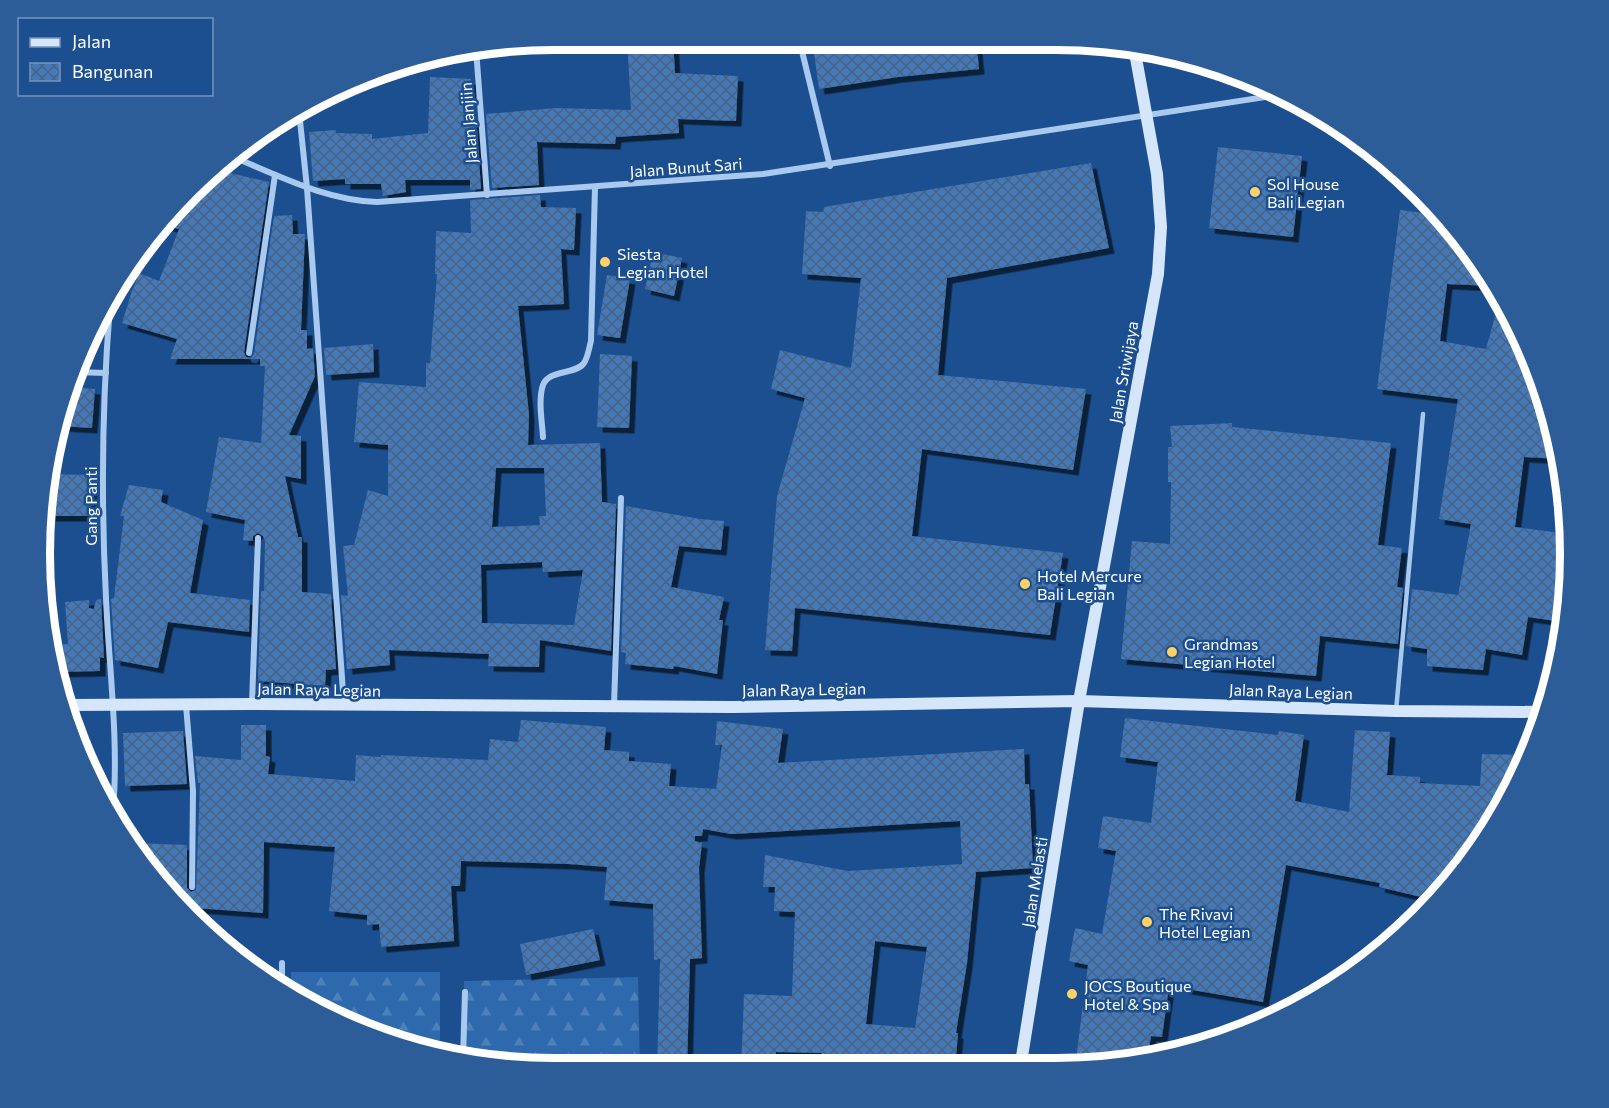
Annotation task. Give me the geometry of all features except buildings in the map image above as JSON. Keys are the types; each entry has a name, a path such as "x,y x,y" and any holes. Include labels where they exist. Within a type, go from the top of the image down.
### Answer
{"main road":[{"name":"Jalan Sriwijaya","path":"1079,701 1158,274 1161,227 1157,174 1136,56"},
{"name":"Jalan Raya Legian","path":"73,705 745,707 1079,701 1395,711 1534,712"},
{"name":"Jalan Melasti","path":"1022,1058 1079,701"}],"street":[{"path":"802,50 830,166"},
{"name":"Jalan Janjiin","path":"477,56 487,195"},
{"name":"Jalan Bunut Sari","path":"240,160 307,188 353,201 487,195 764,174 830,166 1267,97"},
{"path":"300,118 307,188 344,706"},
{"path":"249,353 275,175"},
{"path":"543,437 544,384 548,379 582,366 591,341 595,187"},
{"name":"Gang Panti","path":"109,317 103,528 115,754 113,799"},
{"path":"84,372 106,373"},
{"path":"614,707 621,498"},
{"path":"252,704 258,538"},
{"path":"186,705 193,791 192,887"},
{"path":"282,963 282,978"},
{"path":"463,1050 465,992"}],"lane":[{"path":"1395,711 1423,414"}],"green space":[{"path":"291,972 440,972 440,1045 392,1032 361,1020 291,984"},
{"path":"638,977 640,1058 521,1057 466,1051 464,981"}],"place":[{"name":"Sol House Bali Legian","path":"1255,192"},
{"name":"Siesta Legian Hotel","path":"605,262"},
{"name":"Hotel Mercure Bali Legian","path":"1025,584"},
{"name":"Grandmas Legian Hotel","path":"1172,652"},
{"name":"The Rivavi Hotel Legian","path":"1147,922"},
{"name":"JOCS Boutique Hotel & Spa","path":"1072,994"}]}
